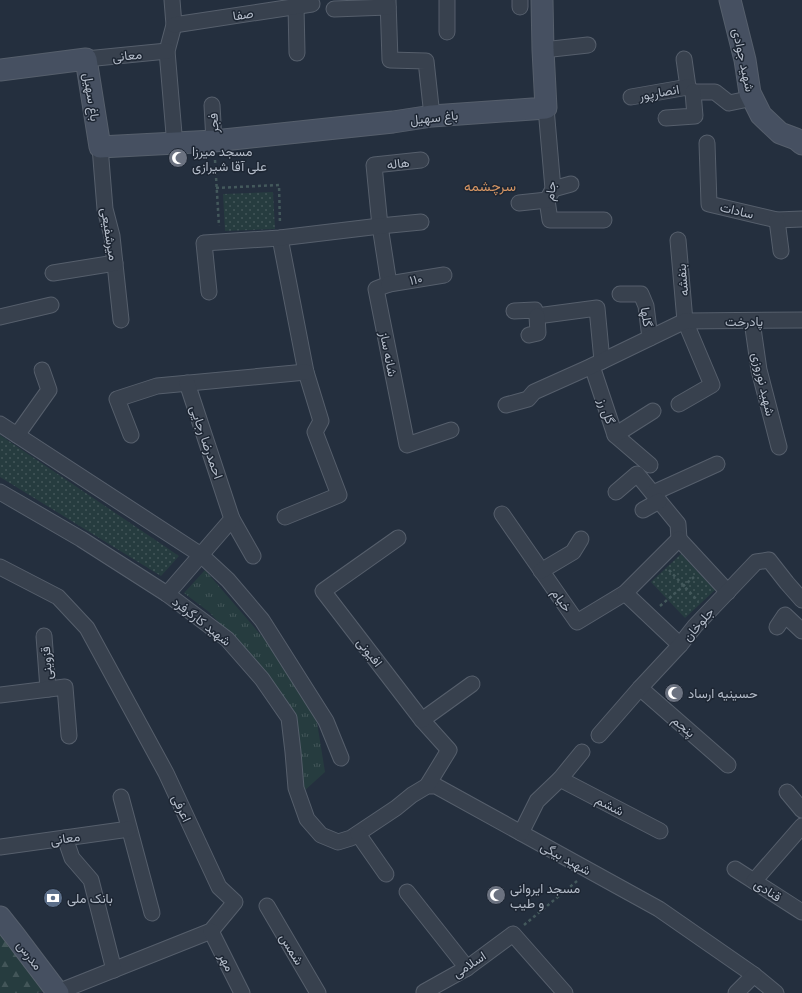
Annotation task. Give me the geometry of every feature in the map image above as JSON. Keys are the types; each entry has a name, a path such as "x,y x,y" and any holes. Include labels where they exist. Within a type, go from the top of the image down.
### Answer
{"street":[{"path":"172,0 174,25 167,51 174,134 173,143"},
{"path":"447,0 447,32"},
{"path":"542,0 546,108"},
{"name":"شهید جوادی","path":"730,0 745,60 750,93 760,115 780,133 796,139 802,144"},
{"name":"صفا","path":"174,25 312,4"},
{"path":"334,9 388,4 390,60 426,61 432,116"},
{"path":"296,6 297,53"},
{"path":"543,50 588,45"},
{"name":"معانی","path":"86,59 167,51"},
{"name":"باغ سهیل","path":"0,70 86,59 100,147 214,141 393,122 432,116 546,108"},
{"name":"انصارپور","path":"666,118 695,116 684,59"},
{"name":"انصارپور","path":"631,97 691,89 715,92 729,103 753,98"},
{"name":"فجر","path":"212,105 214,141"},
{"name":"جام","path":"546,108 550,220 604,220"},
{"name":"سادات","path":"707,143 709,204 777,220 802,219"},
{"name":"میرشفیعی","path":"100,147 105,209 112,236 122,320"},
{"name":"هاله","path":"380,226 374,166 422,160"},
{"path":"519,203 550,194 571,184"},
{"path":"777,220 781,251"},
{"path":"209,292 204,243 280,238 421,222"},
{"path":"380,226 389,284"},
{"path":"280,238 306,372 321,421 315,432 339,495 285,517"},
{"name":"بنفشه","path":"678,240 685,321 712,385 679,404"},
{"path":"53,273 115,263"},
{"name":"۱۱۰","path":"389,284 444,275"},
{"name":"شانه ساز","path":"389,284 376,289 407,445 451,430"},
{"name":"گلها","path":"620,294 641,294 646,306 650,338"},
{"path":"0,317 51,305"},
{"name":"گل رز","path":"536,316 597,308 597,364 615,435 650,465"},
{"path":"514,311 535,310 538,333 529,335"},
{"name":"پادرخت","path":"685,321 802,320"},
{"path":"506,405 528,399 534,392 597,364 685,321"},
{"name":"شهید نوروزی","path":"752,321 759,370 779,447"},
{"path":"17,435 49,390 42,370"},
{"path":"131,435 117,399 157,386 306,372"},
{"name":"احمدرضا رجایی","path":"187,383 232,519 253,556"},
{"path":"615,435 654,411"},
{"path":"0,424 201,555 228,580 262,620 326,721 341,758"},
{"path":"643,510 656,497 717,464"},
{"path":"616,492 637,474 678,524 679,539 728,592"},
{"name":"شهید کارگرفرد","path":"0,492 82,539 167,594 227,639 262,679 289,718 296,788 306,819 321,835 338,842 354,836"},
{"name":"خیام","path":"502,514 577,622 625,593"},
{"path":"167,594 232,519"},
{"name":"افیونی","path":"398,538 324,591 422,720 449,750 427,786"},
{"path":"542,571 573,552 581,539"},
{"path":"679,539 625,593 680,645"},
{"name":"جلوخان","path":"599,734 680,645 695,626 756,562 769,560 802,600"},
{"name":"اعرفی","path":"0,567 58,597 87,628 166,773 219,887 235,902 211,931 58,993"},
{"path":"777,627 785,615 802,631"},
{"name":"قزوینی","path":"44,636 48,689"},
{"path":"422,720 472,684"},
{"name":"قزوینی","path":"0,695 65,687 69,736"},
{"name":"پنجم","path":"640,688 728,765"},
{"path":"521,833 537,801 560,779 582,752"},
{"name":"ششم","path":"560,779 660,831"},
{"path":"386,874 354,836 427,786"},
{"name":"شهید بیگی","path":"427,786 436,786 659,910 754,975 776,993"},
{"path":"788,792 802,810"},
{"path":"121,797 152,912"},
{"path":"754,881 802,826"},
{"name":"معانی","path":"0,847 129,829"},
{"path":"65,838 72,858 91,880 114,970"},
{"name":"قنادی","path":"735,869 802,912"},
{"path":"407,892 467,968"},
{"name":"شمس","path":"266,906 318,993"},
{"name":"مدرس","path":"0,917 58,993"},
{"name":"مهر","path":"211,931 242,993"},
{"path":"513,934 565,993"},
{"name":"اسلامی","path":"424,992 467,968 513,934"},
{"path":"736,993 754,975"}],"path":[{"path":"214,141 220,242"},
{"path":"216,188 279,185 280,238"},
{"path":"660,559 708,612"},
{"path":"648,616 705,567"},
{"path":"513,934 589,871"}],"green space":[{"path":"273,192 275,229 225,231 223,194"},
{"path":"0,435 179,556 161,576 0,477"},
{"path":"681,554 715,590 685,618 651,582"},
{"path":"205,570 272,648 316,716 325,772 303,792 293,712 261,668 209,612 184,593"},
{"path":"0,931 46,990 37,993 0,993"}],"place":[{"name":"مسجد میرزا علی آقا شیرازی","path":"178,158"},
{"name":"حسینیه ارساد","path":"674,693"},
{"name":"مسجد ایروانی و طیب","path":"496,895"},
{"name":"بانک ملی","path":"53,898"}],"district":[{"name":"سرچشمه","path":"490,186"}]}
